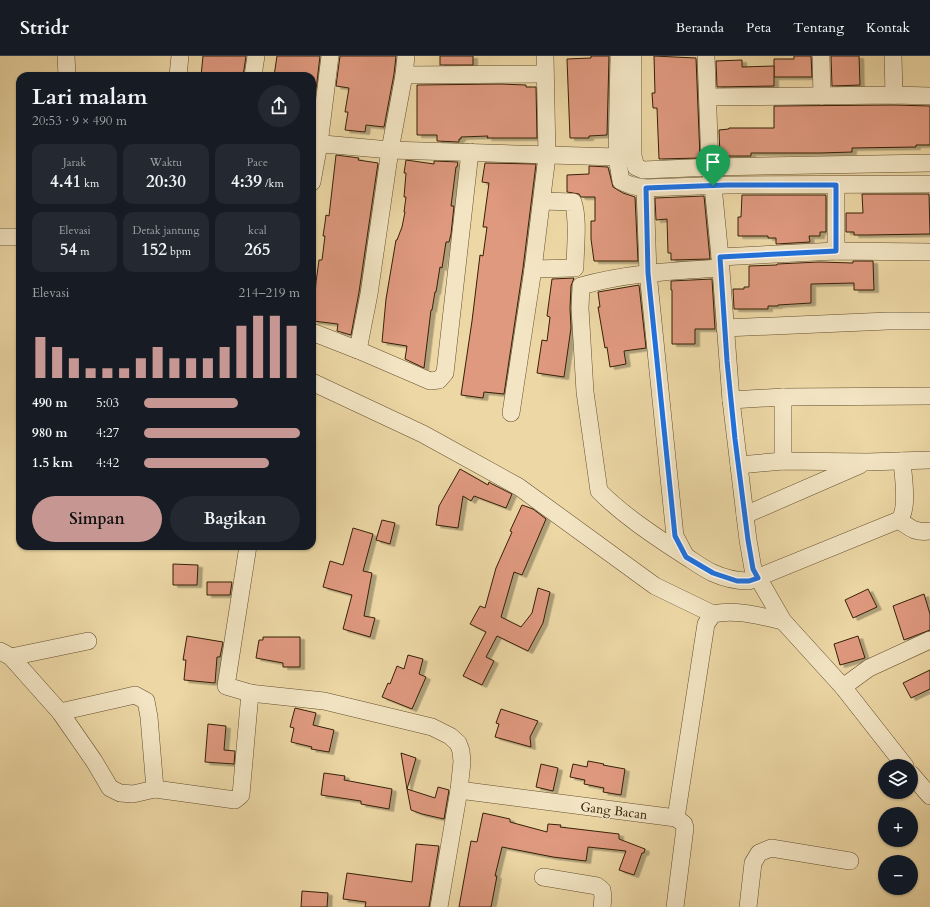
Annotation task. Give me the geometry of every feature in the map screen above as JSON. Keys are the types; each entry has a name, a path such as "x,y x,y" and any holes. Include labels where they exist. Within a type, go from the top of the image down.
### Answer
{"street":[{"path":"66,56 67,72"},
{"path":"178,72 180,56"},
{"path":"254,72 256,56"},
{"path":"316,138 330,56"},
{"path":"358,350 370,294 390,150 404,75 406,56"},
{"path":"511,413 533,269 547,156 545,56"},
{"path":"619,56 617,157 621,181 634,187 930,184"},
{"path":"633,56 632,156 636,167 644,170 710,167 930,163"},
{"path":"707,56 710,167 720,262 731,400 748,540 753,569 783,621 843,687 900,759"},
{"path":"821,56 822,96"},
{"path":"893,56 894,95"},
{"path":"404,75 545,74"},
{"path":"708,97 930,96"},
{"path":"316,144 390,150 617,157"},
{"path":"316,334 430,381 440,380 445,373 470,152"},
{"path":"836,185 836,251"},
{"path":"646,188 648,273 675,536 686,557"},
{"path":"533,269 575,268 575,208 573,202 542,201"},
{"path":"0,237 16,237"},
{"path":"902,461 904,507 902,517 898,520 749,581 737,581 713,573 655,536 598,491 585,392 580,308 581,286 604,279 720,262 836,251 930,252"},
{"path":"725,328 888,321 930,321"},
{"path":"316,384 423,434 518,487 655,586 713,614 724,612 752,614 783,621"},
{"path":"731,400 782,397 930,396"},
{"path":"782,397 783,461"},
{"path":"739,465 783,461 867,462 930,460"},
{"path":"745,515 867,462"},
{"path":"898,520 920,533 930,531"},
{"path":"247,550 226,686 250,693 324,701 432,727 450,736 458,743 461,751 462,762 459,790 439,907"},
{"path":"675,907 685,828 684,824 676,818 706,624 713,614"},
{"path":"6,654 88,640"},
{"path":"843,687 869,668 930,640"},
{"path":"6,654 60,712 94,761 110,788 120,793 133,794 155,789 235,800 241,795 250,693"},
{"path":"60,712 135,695 146,700 149,717 155,789"},
{"path":"918,782 930,796"},
{"name":"Gang Bacan","path":"459,790 676,818"},
{"path":"748,907 753,863 759,852 770,848 850,861"},
{"path":"542,877 597,886 602,890 602,907"}],"building":[{"path":"203,56 246,56 244,72 201,72"},
{"path":"277,56 320,56 316,90 316,72 275,72"},
{"path":"340,56 396,56 384,127 366,125 365,132 345,130 348,112 345,112 349,88 336,86"},
{"path":"440,56 473,56 473,65 440,65"},
{"path":"591,56 609,56 607,135 589,136 589,138 570,138 567,59 591,58"},
{"path":"654,56 696,58 700,158 659,159 657,108 653,108 652,93 655,93"},
{"path":"794,56 811,56 812,77 774,77 774,59 794,59"},
{"path":"831,56 859,56 860,85 832,86"},
{"path":"742,60 742,67 774,66 774,86 717,87 716,61"},
{"path":"500,84 536,87 537,138 487,138 488,136 461,137 459,142 437,141 437,135 417,135 417,85"},
{"path":"774,106 930,106 930,145 916,145 916,147 852,148 852,152 751,153 751,156 720,156 719,130 729,128 774,128"},
{"path":"336,155 359,158 358,160 378,163 359,292 351,335 337,331 338,324 316,321 316,282 319,260 322,260 326,215 329,216"},
{"path":"406,160 434,164 434,161 458,162 451,206 454,206 451,234 449,242 446,242 442,268 440,267 436,292 431,310 424,368 405,359 407,346 382,342 386,299 396,240 402,227 405,212 406,197 404,197 406,173 404,173"},
{"path":"485,163 536,164 523,268 504,394 484,392 483,398 461,395 480,255 483,256 487,227 483,227 489,183 482,182"},
{"path":"589,166 608,167 613,187 623,193 635,197 638,261 594,261 591,239 591,221 595,221 595,197 581,197 579,194 567,192 567,175 589,174"},
{"path":"862,194 929,194 930,234 854,235 854,232 846,232 846,213 863,213"},
{"path":"742,195 826,195 826,232 820,232 820,236 809,236 810,242 776,244 776,238 768,238 768,236 738,236 738,217 741,217"},
{"path":"704,196 710,259 671,260 671,253 668,253 667,219 656,220 655,198"},
{"path":"853,261 873,261 874,290 854,290 854,283 811,284 811,303 768,306 768,309 734,309 733,289 744,289 744,287 749,287 749,266 819,262 853,263"},
{"path":"574,278 571,286 571,328 564,377 537,373 542,340 547,341 550,317 547,316 552,279"},
{"path":"712,279 715,329 695,329 695,344 672,344 671,281"},
{"path":"639,285 646,348 624,351 626,364 610,367 598,307 600,307 598,292"},
{"path":"460,469 488,485 489,482 512,494 506,508 474,496 471,501 463,496 458,528 436,525 439,506"},
{"path":"522,505 533,509 546,519 522,575 514,572 501,617 521,627 532,613 538,588 550,592 543,623 528,651 497,636 486,657 494,661 482,685 463,676 486,632 470,624 480,606 485,608 496,568"},
{"path":"382,520 395,523 390,544 376,540"},
{"path":"353,528 373,534 363,571 372,573 364,616 375,618 370,637 343,629 352,595 323,587 330,561 343,565"},
{"path":"173,564 198,565 197,585 173,585"},
{"path":"207,582 232,582 230,595 207,595"},
{"path":"868,589 877,607 853,618 845,600"},
{"path":"924,594 930,614 930,630 904,640 893,606"},
{"path":"187,636 223,642 220,657 217,657 215,683 184,680 186,660 183,660"},
{"path":"858,636 865,658 840,665 834,644"},
{"path":"263,637 300,637 300,667 283,667 283,663 256,658 259,640 263,640"},
{"path":"408,655 423,659 419,674 426,677 412,709 382,697 388,683 390,684 397,666 404,669"},
{"path":"930,670 930,689 911,698 903,683"},
{"path":"295,708 316,713 313,725 334,730 329,752 311,749 312,747 291,742 294,728 290,727"},
{"path":"501,709 538,721 530,737 531,747 495,737 499,724 496,723"},
{"path":"208,724 226,726 224,750 235,751 234,764 205,762"},
{"path":"401,753 416,758 407,789"},
{"path":"588,761 625,769 621,795 603,792 604,788 584,784 585,780 570,777 573,764 587,767"},
{"path":"541,764 558,768 553,791 536,787"},
{"path":"324,773 345,776 344,780 392,789 389,809 361,804 361,801 321,795"},
{"path":"438,787 449,790 444,819 411,810 407,789 435,798"},
{"path":"483,813 510,819 510,822 547,832 548,824 561,825 560,827 619,834 619,839 645,849 644,853 642,853 634,875 619,870 626,851 588,847 586,861 553,857 502,847 495,876 497,876 491,907 459,907 471,841 477,842"},
{"path":"416,844 439,846 429,907 365,907 366,902 343,899 347,873 412,882"},
{"path":"302,891 328,893 327,907 301,907"}],"route":[{"path":"836,185 836,251 720,257 727,361 735,439 748,540 753,569 758,578 749,581 737,581 713,573 696,564 686,557 675,536 650,280 648,273 646,188 713,186 836,185"}]}
